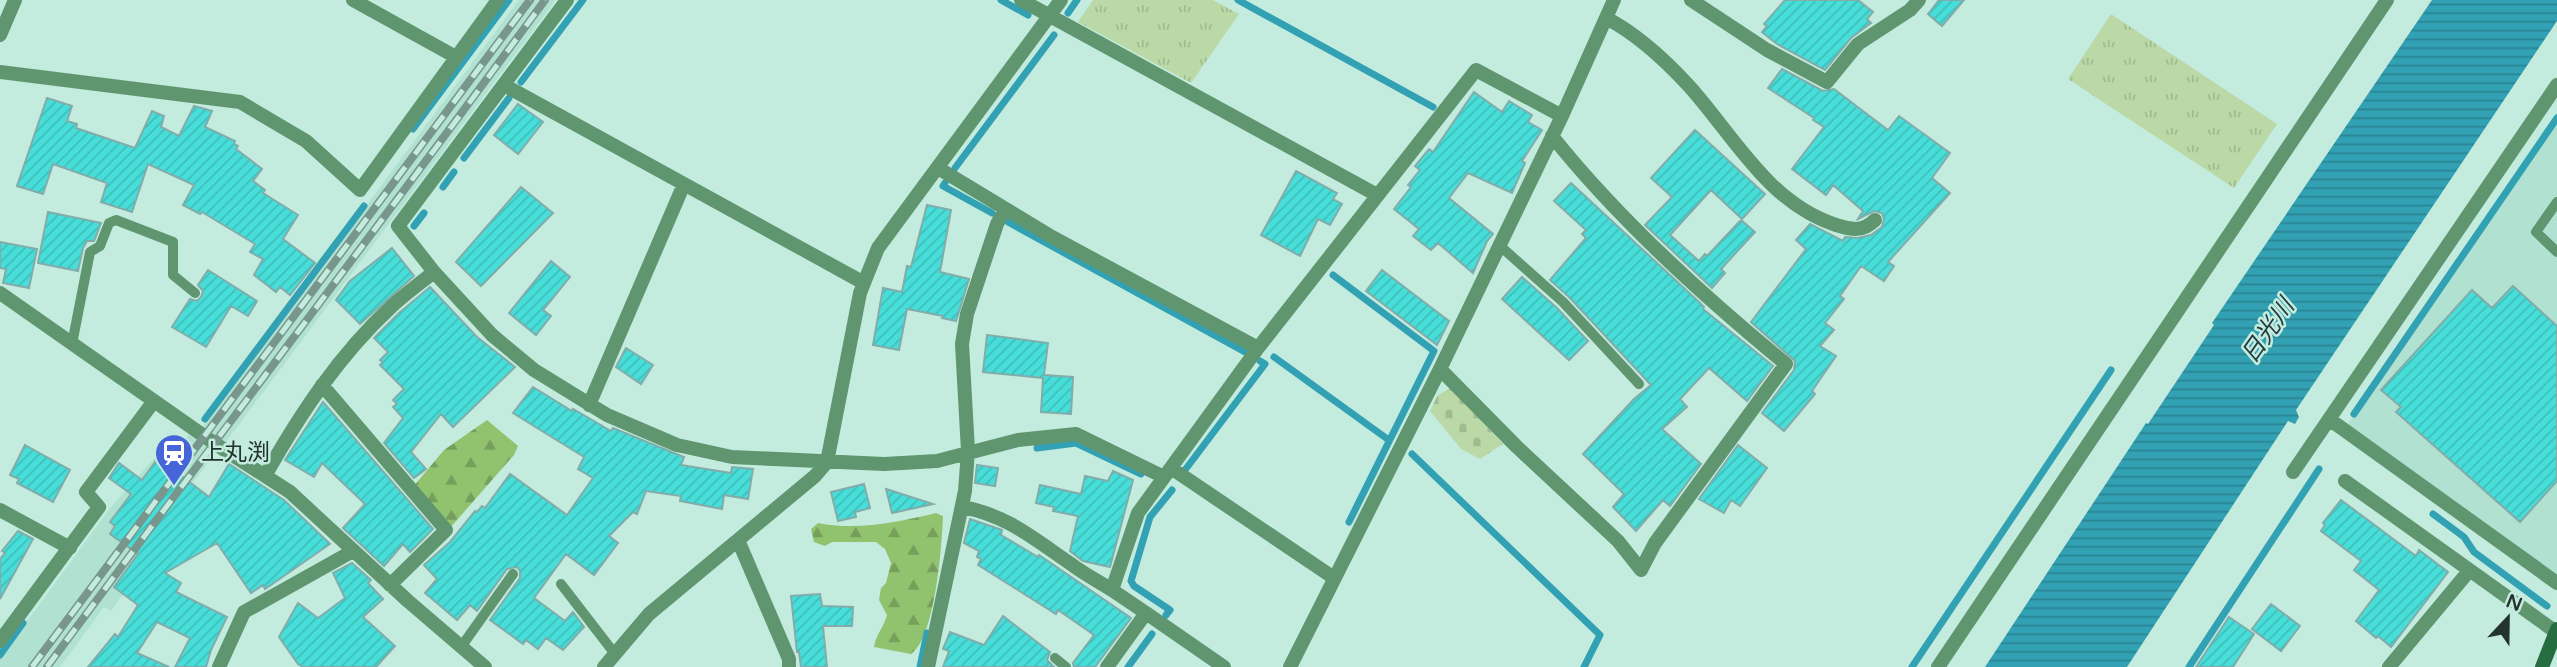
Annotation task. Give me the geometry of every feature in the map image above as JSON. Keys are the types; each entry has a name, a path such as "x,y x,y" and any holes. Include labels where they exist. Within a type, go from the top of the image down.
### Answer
{"main road":[{"path":"2542,667 2555,638"}],"street":[{"path":"0,36 15,0"},
{"path":"354,0 456,57"},
{"path":"0,72 240,102 306,141 360,190 498,0"},
{"path":"568,0 398,226 434,272 492,335 534,370 589,405 677,445 732,457 884,464 937,461 1018,440 1076,434 1167,473 1334,578"},
{"path":"1021,0 1377,195"},
{"path":"604,667 649,614 815,476 827,462 864,283 877,248 1061,0"},
{"path":"1290,667 1440,369 1562,116 1614,0"},
{"path":"1691,0 1767,50 1827,82 1858,44 1910,10 1919,0"},
{"path":"1938,667 2387,0"},
{"path":"1606,18 1627,29 1683,80 1779,192 1825,222 1853,231 1868,228 1875,220"},
{"path":"1112,590 1138,513 1258,348 1476,70 1562,116"},
{"path":"504,85 864,283"},
{"path":"2293,472 2557,85"},
{"path":"1440,369 1517,447 1618,541 1641,570 1655,543 1786,364 1721,311 1584,176 1552,136"},
{"path":"938,169 1052,237 1258,348"},
{"path":"589,405 684,184"},
{"path":"928,667 962,507 968,451 962,344 967,314 997,224 1005,209"},
{"path":"265,476 295,423 322,385 392,306 434,272"},
{"path":"0,293 153,401 290,492 390,585 485,667"},
{"path":"322,385 446,530 390,585"},
{"path":"0,640 99,507 86,492 153,401"},
{"path":"2329,419 2557,583"},
{"path":"2345,481 2469,571 2555,638"},
{"path":"962,507 987,511 1031,535 1071,565 1224,667"},
{"path":"0,510 70,548"},
{"path":"738,540 789,659 789,667"},
{"path":"222,665 244,612 353,551"},
{"path":"2389,667 2469,571"},
{"path":"1107,667 1146,613"}],"lane":[{"path":"2557,202 2536,232 2557,251"},
{"path":"72,344 90,252 100,246 109,223 116,220 173,242 173,275 195,293"},
{"path":"1499,246 1563,302 1639,384"},
{"path":"461,647 513,574"},
{"path":"561,584 615,654"},
{"path":"1055,658 1066,667"}],"shaded area":[{"path":"519,0 556,0 226,442 202,427"},
{"path":"2557,121 2557,576 2347,425"},
{"path":"189,434 215,453 193,483 207,493 155,564 149,560 111,611 104,607 60,667 0,667 0,658 111,507 158,454 169,461"}],"green space":[{"path":"1093,0 1213,0 1239,14 1191,83 1078,22"},
{"path":"2111,14 2277,124 2234,188 2068,79"},
{"path":"1451,388 1503,444 1480,459 1461,449 1430,411 1438,395"},
{"path":"487,420 518,446 514,455 450,528 413,487 444,450"},
{"path":"936,513 943,516 939,569 926,630 911,654 874,647 887,615 879,600 891,563 885,549 876,542 832,542 825,546 814,542 811,529 818,523 862,526"}],"water":[{"name":"日光川","path":"2432,0 2557,0 2557,21 2296,410 2299,417 2295,424 2288,421 2127,667 1985,667 2214,325 2212,323"}],"building":[{"path":"1785,0 1858,0 1873,12 1867,19 1871,23 1851,38 1825,70 1777,44 1762,32 1767,26 1764,24"},
{"path":"1939,0 1964,0 1942,26 1928,14"},
{"path":"1782,69 1823,91 1834,89 1888,130 1899,116 1950,153 1932,178 1950,193 1888,262 1894,266 1884,281 1861,266 1840,296 1844,299 1825,323 1834,330 1820,346 1836,356 1812,391 1815,394 1784,431 1762,413 1794,370 1795,361 1751,322 1806,249 1796,240 1810,224 1843,241 1845,237 1871,235 1882,227 1884,219 1882,213 1874,211 1858,219 1863,211 1833,185 1826,195 1792,169 1824,127 1768,88"},
{"path":"1474,92 1502,112 1509,101 1532,115 1528,122 1542,130 1522,161 1525,163 1512,193 1468,173 1449,198 1493,234 1487,241 1473,273 1438,243 1431,250 1413,236 1419,229 1394,209 1420,170 1415,166 1429,149 1433,152"},
{"path":"47,98 72,106 67,121 77,124 76,128 135,148 152,111 164,116 161,127 179,136 194,106 212,111 205,127 235,141 234,144 238,146 236,149 262,169 253,181 265,190 263,193 298,215 283,239 315,263 290,295 280,287 276,292 254,275 263,259 250,252 255,244 202,212 200,214 183,205 194,185 148,164 132,212 101,202 107,183 53,164 43,194 17,186"},
{"path":"518,104 543,122 518,154 494,135"},
{"path":"1695,130 1765,194 1742,219 1711,190 1670,235 1699,261 1741,220 1755,232 1721,269 1725,273 1712,288 1645,225 1672,197 1651,178"},
{"path":"1296,171 1337,193 1333,199 1342,204 1330,225 1318,219 1300,256 1261,235"},
{"path":"1571,183 1699,302 1703,309 1773,366 1747,401 1709,368 1680,399 1687,407 1662,429 1701,464 1670,506 1663,500 1636,531 1613,507 1624,494 1583,454 1634,399 1651,385 1550,280 1586,238 1582,234 1586,230 1554,201"},
{"path":"521,187 553,213 481,286 456,262"},
{"path":"927,205 951,210 940,272 969,279 956,321 907,309 899,350 873,345 883,288 902,292 907,266 911,267"},
{"path":"48,212 101,223 94,241 87,241 83,248 78,271 38,263"},
{"path":"0,242 37,249 29,288 3,283 6,269 0,268"},
{"path":"392,248 414,276 360,324 336,300 350,281"},
{"path":"551,261 570,277 543,310 551,316 536,335 509,313"},
{"path":"208,270 257,301 248,316 231,306 206,347 172,327 190,299 197,301 201,297 203,291 198,285"},
{"path":"1382,270 1449,321 1437,345 1366,291"},
{"path":"1522,277 1557,308 1588,341 1569,360 1502,299"},
{"path":"2513,286 2557,326 2557,481 2520,522 2396,412 2401,407 2381,390 2472,290 2492,308"},
{"path":"430,287 477,337 515,367 453,427 441,414 411,452 426,469 414,478 384,443 403,418 393,407 397,404 393,400 404,389 380,365 383,362 380,360 388,352 374,338"},
{"path":"987,335 1048,343 1044,375 1073,377 1071,414 1041,412 1043,378 983,372"},
{"path":"626,348 653,365 641,384 616,367"},
{"path":"533,387 611,431 613,428 684,457 681,465 731,473 732,467 753,469 748,499 724,495 722,509 680,501 681,496 646,491 637,514 633,512 609,536 618,543 594,575 566,554 534,598 565,621 573,612 584,627 563,650 546,638 538,649 526,640 523,644 490,620 520,578 517,567 507,569 477,611 470,605 457,620 425,593 437,579 424,565 450,542 475,511 482,506 485,508 510,474 567,515 593,478 578,469 584,457 513,413"},
{"path":"323,402 433,529 410,552 403,544 384,566 343,528 365,504 322,463 314,477 285,460"},
{"path":"25,445 70,470 53,502 17,483 19,479 10,475"},
{"path":"1738,445 1767,468 1740,506 1731,500 1724,513 1699,499"},
{"path":"158,458 209,497 229,464 284,500 330,544 265,589 263,585 251,593 217,543 165,573 181,583 176,592 227,617 206,667 175,667 190,638 157,622 137,653 169,667 88,667 115,634 118,637 138,605 114,587 138,554 110,534 115,526 110,522 131,494 109,478 119,463 142,480"},
{"path":"977,465 998,468 995,486 975,483"},
{"path":"1113,471 1133,480 1110,567 1083,561 1070,551 1078,516 1053,511 1054,507 1036,503 1040,485 1081,494 1085,476 1108,481"},
{"path":"864,484 870,508 855,512 856,517 838,521 831,492"},
{"path":"886,489 933,504 892,513"},
{"path":"2341,500 2416,556 2419,550 2448,572 2391,647 2356,621 2379,590 2354,570 2361,561 2321,531 2325,525 2323,523"},
{"path":"970,519 1002,530 1001,535 1038,557 1039,555 1131,618 1095,667 1074,667 1073,663 1094,635 1058,610 1056,614 978,565 981,559 977,557 979,551 964,543"},
{"path":"18,531 33,539 0,599 0,559 5,553 2,551"},
{"path":"352,563 371,580 368,583 383,599 363,617 395,646 376,667 303,667 279,637 298,603 318,618 345,598 333,573"},
{"path":"820,594 822,606 853,607 852,626 823,626 827,667 801,667 791,596"},
{"path":"2271,604 2300,626 2281,651 2252,629"},
{"path":"1003,616 1050,652 1047,660 1054,667 943,667 949,651 943,649 950,632 984,645"},
{"path":"2229,617 2254,634 2233,667 2196,667"}],"waterway":[{"path":"413,129 509,0"},
{"path":"521,82 583,0"},
{"path":"1001,0 1028,15"},
{"path":"1068,13 1077,0"},
{"path":"1238,0 1433,107"},
{"path":"955,168 1054,35"},
{"path":"464,158 509,98"},
{"path":"2354,414 2557,118"},
{"path":"443,187 454,172"},
{"path":"945,183 943,186 992,213"},
{"path":"205,419 364,206"},
{"path":"414,226 424,213"},
{"path":"1008,222 1245,352"},
{"path":"1333,275 1434,351 1349,522"},
{"path":"1274,357 1386,438"},
{"path":"1185,470 1265,364 1260,361"},
{"path":"1912,667 2111,370"},
{"path":"1037,448 1076,443 1141,474"},
{"path":"1412,454 1600,635 1584,667"},
{"path":"2189,667 2319,469"},
{"path":"1166,615 1170,610 1134,586 1131,581 1150,517 1172,490"},
{"path":"2433,514 2464,537 2474,552 2547,606"},
{"path":"0,655 23,623"},
{"path":"920,667 927,633"},
{"path":"1128,667 1152,634"}],"railway":[{"path":"32,667 530,0"},
{"path":"47,667 545,0"}],"place":[{"name":"上丸渕","path":"174,487"}]}
